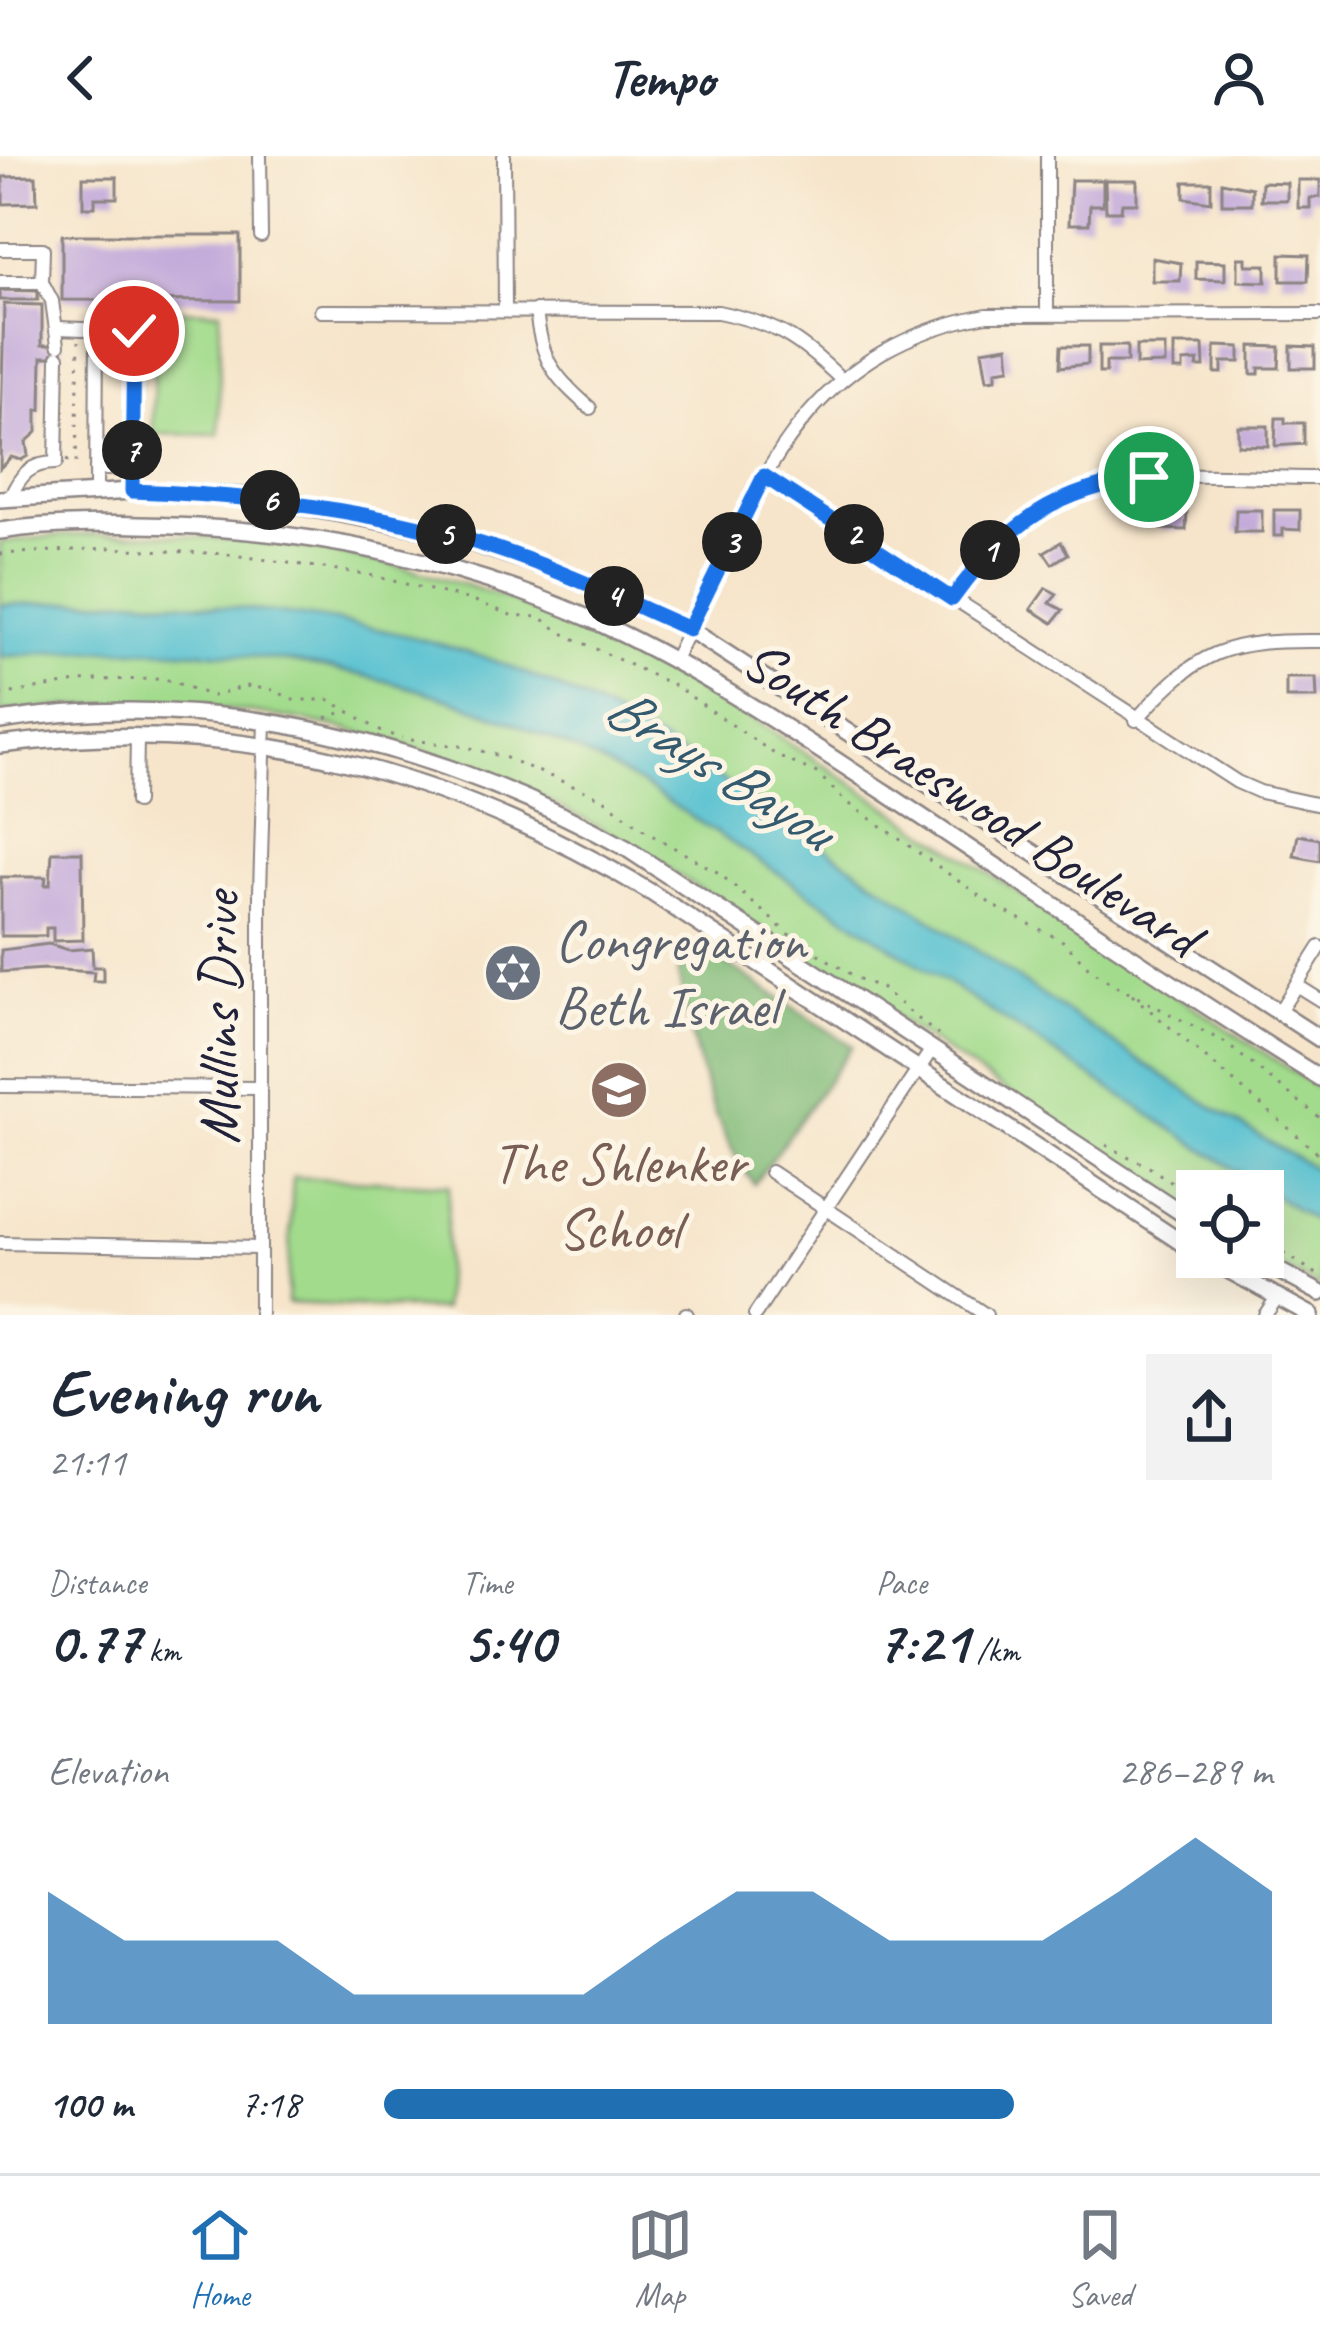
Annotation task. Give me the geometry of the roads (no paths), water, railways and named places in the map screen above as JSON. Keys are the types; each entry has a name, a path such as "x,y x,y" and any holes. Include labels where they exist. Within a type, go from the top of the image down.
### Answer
{"main road":[{"name":"South Braeswood Boulevard","path":"5,499 132,491 242,496 434,530 552,569 689,629 1317,1037"},
{"path":"5,499 7,530"},
{"path":"335,543 339,511"},
{"name":"South Braeswood Boulevard","path":"7,530 106,524 216,527 335,543 504,586 584,616 674,660 1320,1078"},
{"path":"119,712 129,737"},
{"path":"0,721 119,712 265,721 353,738 490,781 594,830 700,896 1176,1209"},
{"path":"0,745 71,737 265,745 400,775 495,810 578,849 686,915 1176,1239"},
{"path":"932,824 950,797"},
{"path":"686,915 700,896"},
{"path":"1183,988 1201,962"},
{"path":"1294,1062 1317,1037"},
{"path":"1140,1216 1154,1196"},
{"path":"1284,1274 1320,1293"},
{"path":"1240,1278 1311,1315"}],"street":[{"path":"260,156 261,236"},
{"path":"504,156 505,310"},
{"path":"1047,156 1047,312"},
{"path":"0,249 43,249 42,282 52,301 60,356 56,463 40,463 27,471 5,499"},
{"path":"0,282 42,282"},
{"path":"320,310 718,311 766,322 808,347 841,378"},
{"path":"536,310 540,346 557,380 590,408"},
{"path":"674,660 764,476 790,434 841,378 904,338 944,322 987,315 1320,314"},
{"path":"58,328 134,331 132,491"},
{"path":"96,492 98,331"},
{"path":"96,469 132,469"},
{"path":"764,476 1237,782 1284,799 1320,805"},
{"path":"952,599 980,561 1017,525 1084,490 1149,477 1320,478"},
{"path":"1136,720 1183,671 1222,650 1270,641 1320,641"},
{"name":"Mullins Drive","path":"260,1315 265,721"},
{"path":"129,737 136,802"},
{"path":"1279,1012 1320,947"},
{"path":"1296,985 1320,1000"},
{"path":"755,1315 932,1049"},
{"path":"0,1086 260,1088"},
{"path":"771,1172 986,1315"},
{"path":"0,1243 260,1248"},
{"path":"1265,1315 1276,1299"}],"water":[{"path":"141,599 273,612 446,646 577,696 746,795 1132,1055 1320,1172 1320,1225 1284,1202 1284,1170 1235,1170 644,786 568,746 412,688 333,669 170,650 0,657 0,605"}],"place":[{"name":"Congregation Beth Israel","path":"513,973"},
{"name":"The Shlenker School","path":"619,1090"}],"water label":[{"name":"Brays Bayou","path":"720,766"}]}
